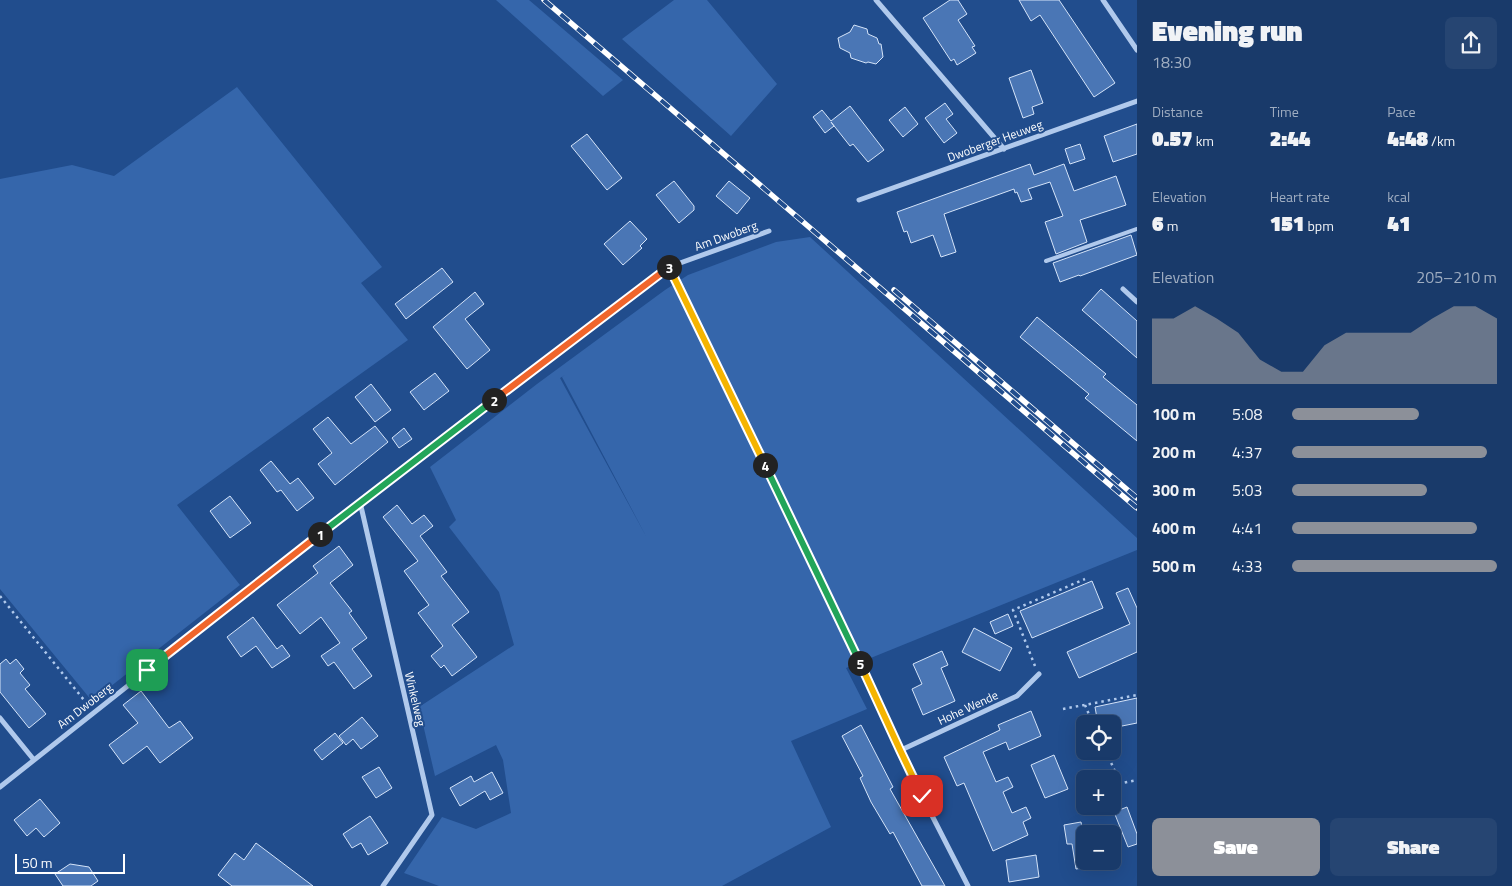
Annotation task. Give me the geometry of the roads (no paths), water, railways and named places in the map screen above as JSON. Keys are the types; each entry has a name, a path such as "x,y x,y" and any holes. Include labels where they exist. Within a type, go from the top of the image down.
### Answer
{"street":[{"path":"876,0 1004,149"},
{"path":"1103,0 1137,50"},
{"name":"Dwoberger Heuweg","path":"859,200 1137,101"},
{"name":"Am Dwoberg","path":"0,787 360,502 669,267 769,231"},
{"path":"1123,289 1137,302"},
{"name":"Winkelweg","path":"360,502 432,815 383,886"},
{"name":"Hohe Wende","path":"900,750 1018,696 1039,674"},
{"path":"866,675 900,750 968,886"},
{"path":"0,718 34,760"}],"lane":[{"path":"1046,262 1137,229"}],"railway":[{"path":"544,0 1137,508"},
{"path":"894,290 1137,498"}]}
